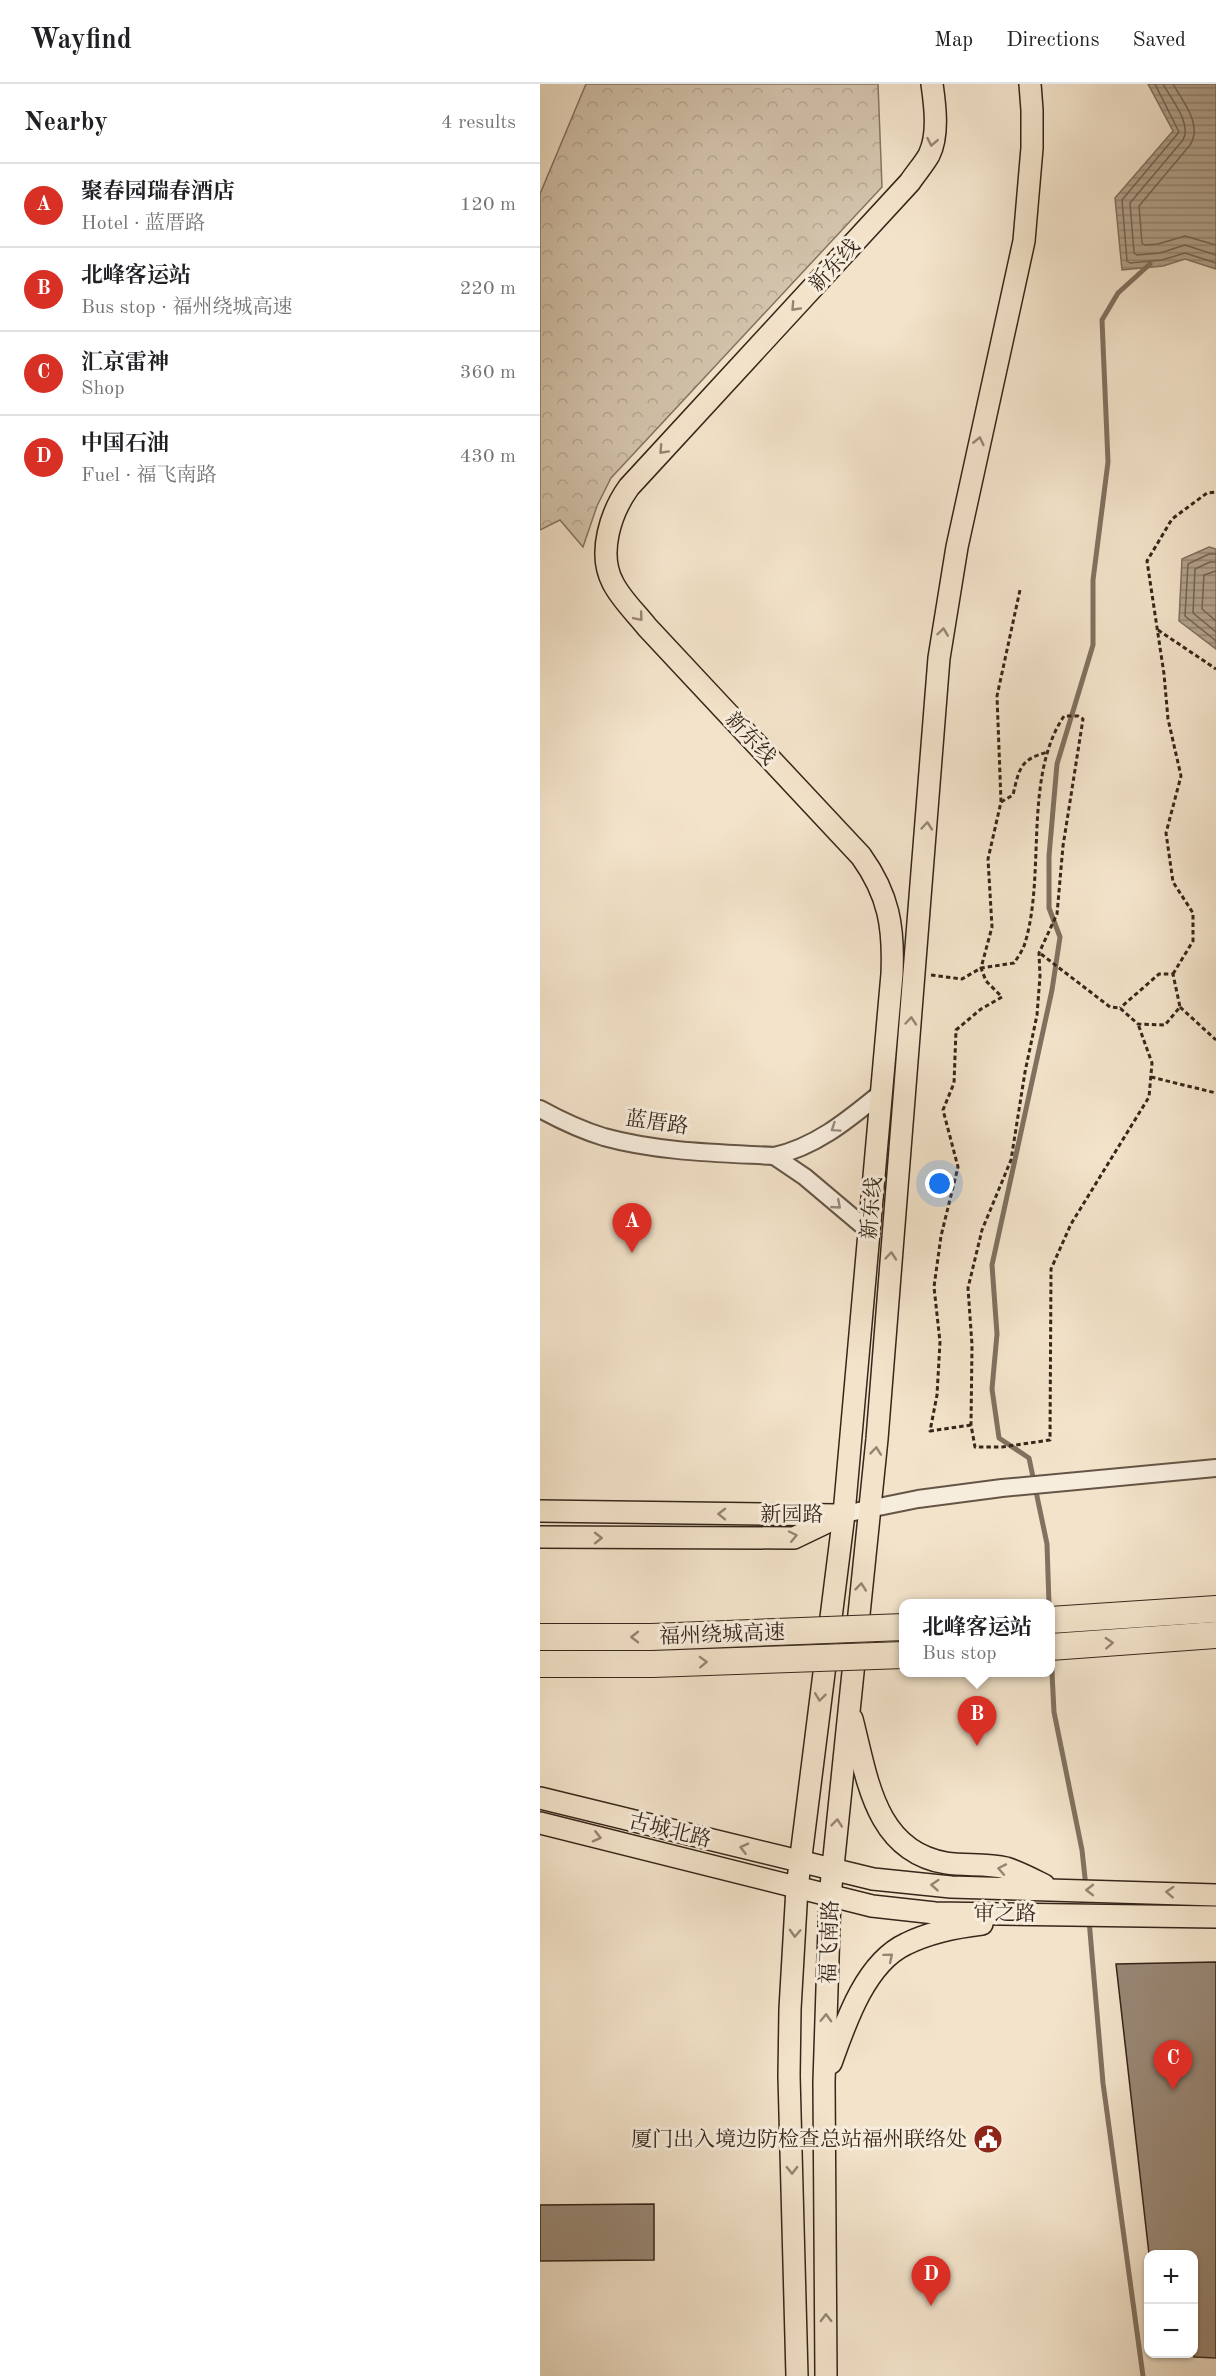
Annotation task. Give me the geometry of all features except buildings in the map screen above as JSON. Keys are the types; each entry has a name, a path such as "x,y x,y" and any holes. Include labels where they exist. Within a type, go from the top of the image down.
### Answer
{"highway":[{"path":"1055,1620 1216,1609"},
{"name":"福州绕城高速","path":"540,1637 651,1637 899,1627"},
{"path":"1055,1647 1216,1637"},
{"name":"福州绕城高速","path":"540,1664 653,1664 899,1655"}],"main road":[{"name":"新东线","path":"844,1515 893,946 888,910 877,881 851,844 655,636 622,597 609,575 606,554 612,519 622,496 629,487 910,182 921,167 930,154 933,143 932,84"},
{"name":"新东线","path":"870,1509 941,646 959,536 1024,241 1032,148 1030,84"},
{"name":"福飞南路","path":"831,2374 824,2082 830,1896 870,1509"},
{"name":"新园路","path":"540,1511 844,1515"},
{"name":"福飞南路","path":"797,2376 789,2076 790,2009 797,1888 844,1515"},
{"name":"新园路","path":"540,1537 794,1538 844,1515"},
{"path":"849,1706 875,1804 888,1829 908,1846 931,1859 948,1863 1006,1868 1056,1890"},
{"name":"古城北路","path":"540,1798 800,1863"},
{"name":"古城北路","path":"540,1823 797,1888"},
{"name":"审之路","path":"800,1863 873,1880 925,1885 1216,1894"},
{"name":"审之路","path":"797,1888 872,1906 917,1912 1216,1917"},
{"path":"824,2082 842,2032 859,1995 878,1966 904,1944 949,1928 1057,1913"}],"street":[{"path":"774,1155 794,1151 827,1133 881,1093"},
{"name":"蓝厝路","path":"540,1108 582,1129 605,1137 657,1147 774,1155"},
{"path":"774,1155 805,1177 869,1231"},
{"path":"844,1515 918,1499 1002,1488 1216,1468"}],"path":[{"path":"1216,492 1208,493 1172,519 1147,561 1158,630 1168,719 1181,776 1166,833 1173,882 1193,913 1193,941 1173,974 1180,1007 1216,1040"},
{"path":"971,1425 930,1431 937,1395 940,1342 934,1287 940,1236 958,1167 943,1110 954,1083 956,1030 981,1009 1002,996 986,981 981,968 992,927 988,859 1001,802 997,696 1020,590"},
{"path":"1158,630 1216,669"},
{"path":"915,972 962,979 981,968 1014,963 1025,944 1031,906 1042,778 1052,733 1064,716 1078,716 1083,719 1063,846 1057,914 1039,952 1041,976 1037,1015 1011,1160 982,1230 969,1288 972,1345 971,1425 975,1447 1022,1445 1050,1440 1051,1269 1071,1224 1149,1097 1152,1063 1138,1024 1120,1008 1110,1006 1039,952"},
{"path":"1001,802 1013,795 1019,768 1032,756 1048,752"},
{"path":"1120,1008 1159,974 1173,974"},
{"path":"1138,1024 1166,1025 1180,1007"},
{"path":"1151,1077 1216,1094"}],"green space":[{"path":"586,84 878,84 882,187 611,478 597,506 583,547 560,520 540,530 540,194"}],"water":[{"path":"1148,84 1216,84 1216,269 1185,259 1163,266 1122,270 1115,198 1173,131"},
{"path":"1209,547 1216,549 1216,649 1179,621 1182,559"}],"waterway":[{"path":"1049,1599 1047,1544 1029,1458 999,1438 992,1389 997,1334 992,1265 1052,990 1060,937 1049,908 1049,856 1057,764 1093,645 1093,580 1108,462 1102,320 1118,293 1150,264"},
{"path":"1052,1677 1054,1712 1082,1850 1086,1887"},
{"path":"1089,1920 1103,2083 1143,2376"}],"place":[{"name":"聚春园瑞春酒店","path":"632,1253"},
{"name":"北峰客运站","path":"977,1746"},
{"name":"汇京雷神","path":"1173,2090"},
{"name":"厦门出入境边防检查总站福州联络处","path":"988,2139"},
{"name":"中国石油","path":"931,2306"}]}
